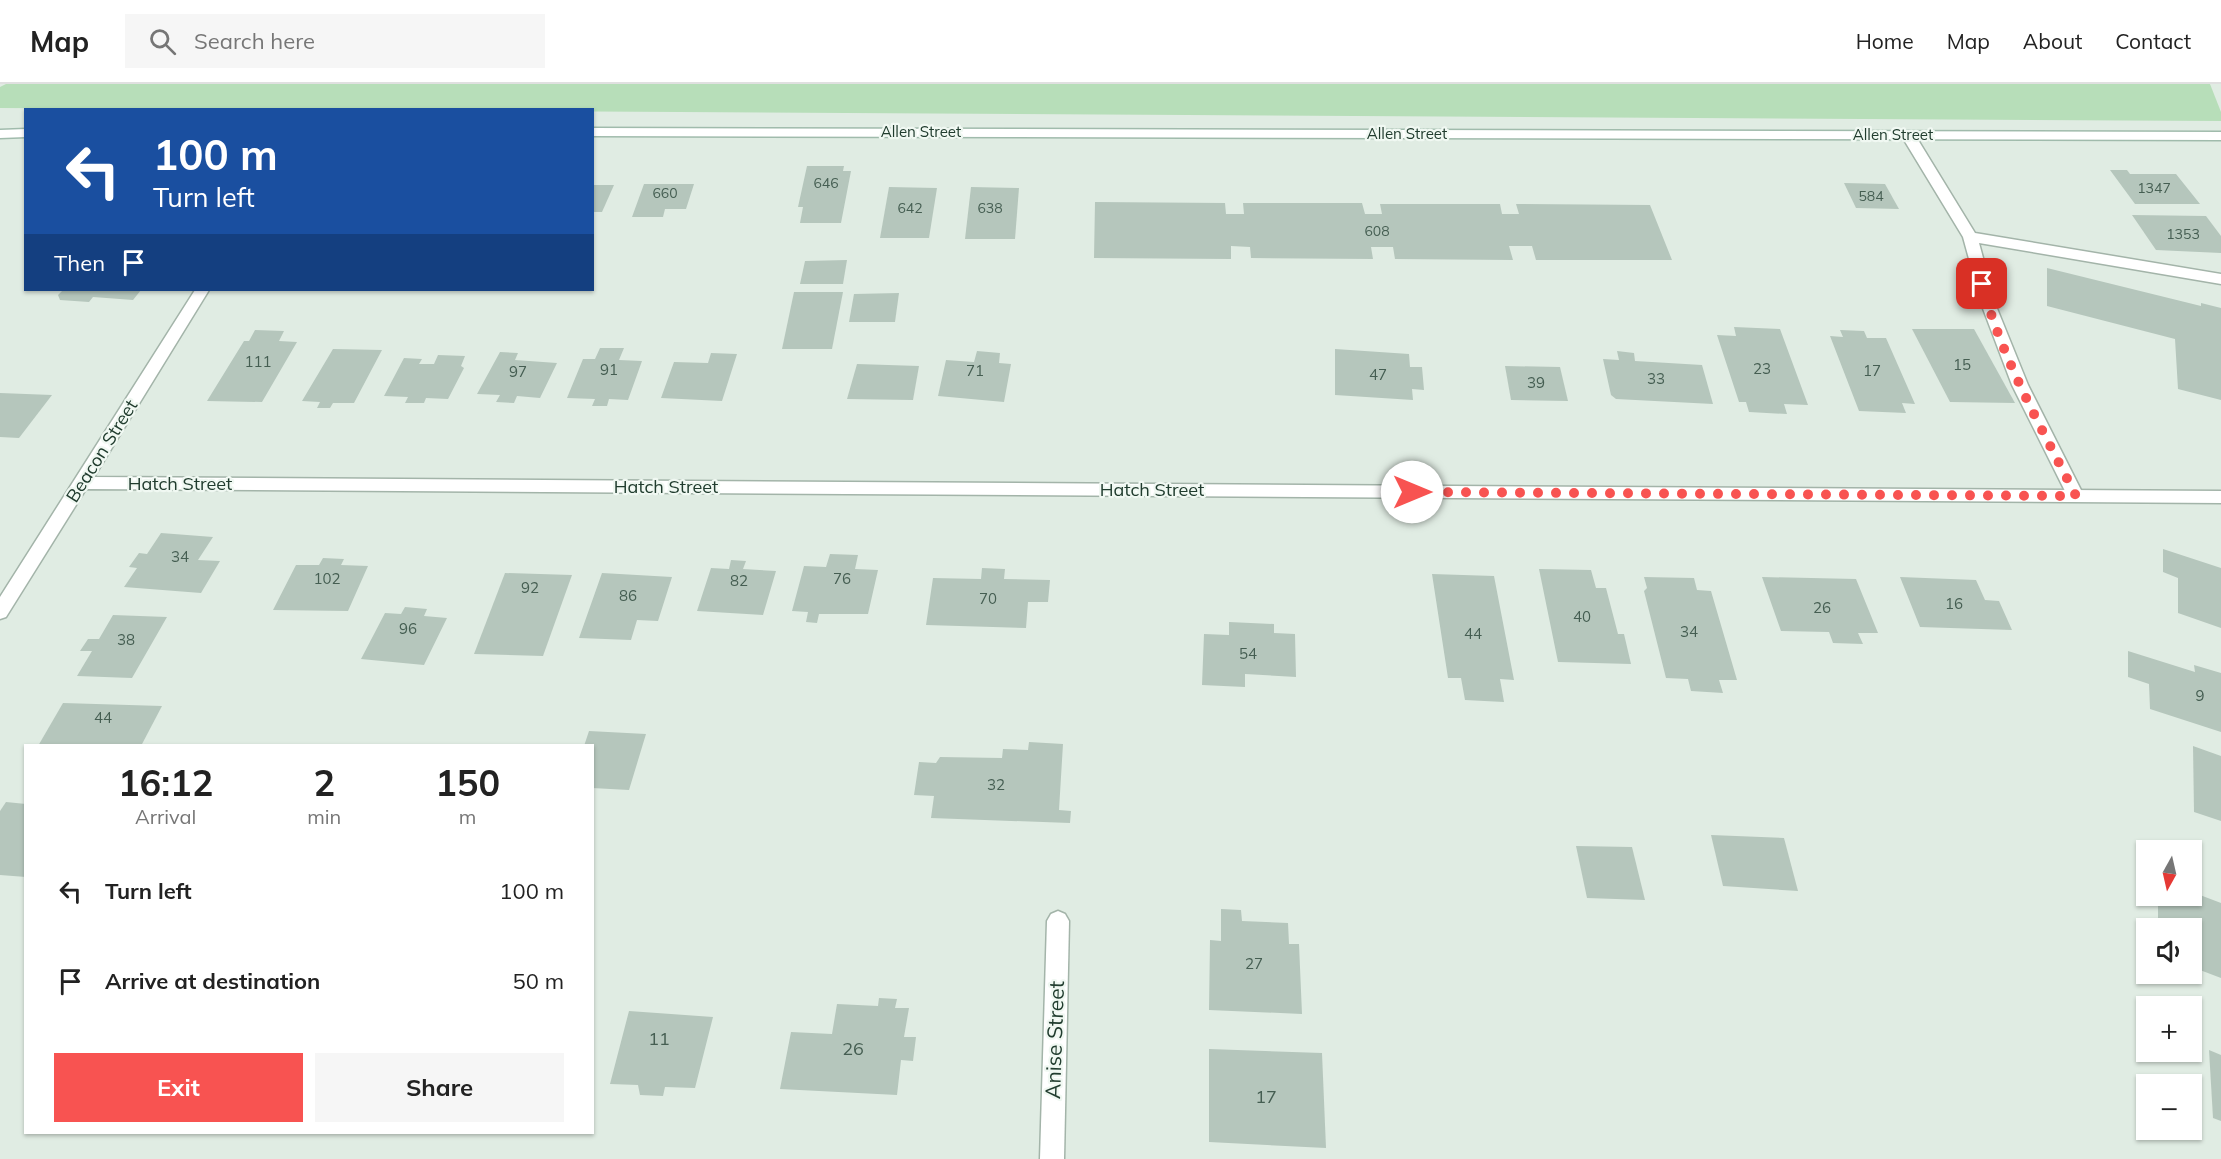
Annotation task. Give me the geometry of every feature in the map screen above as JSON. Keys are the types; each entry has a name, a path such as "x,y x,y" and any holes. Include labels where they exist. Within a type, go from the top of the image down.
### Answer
{"street":[{"name":"Allen Street","path":"594,132 2221,136"},
{"path":"0,134 24,134"},
{"path":"1908,135 1970,237 1989,306 2020,386 2076,496"},
{"path":"1970,237 2221,279"},
{"name":"Beacon Street","path":"0,612 201,291"},
{"name":"Hatch Street","path":"83,483 2221,497"},
{"name":"Anise Street","path":"1052,1159 1058,921"}],"green space":[{"path":"6,84 2210,84 2221,112 2221,121 594,111 594,108 0,108 0,87"}],"building":[{"path":"807,166 844,166 843,171 851,171 841,223 800,223 803,207 798,207"},
{"path":"2110,170 2127,170 2130,174 2176,174 2200,204 2135,204"},
{"path":"1844,183 1885,184 1899,209 1856,208"},
{"path":"644,184 694,184 686,209 665,209 663,217 632,217"},
{"path":"594,185 614,185 602,212 594,212"},
{"path":"889,187 937,188 929,238 880,238"},
{"path":"971,187 1019,188 1015,239 965,239"},
{"path":"1095,202 1225,203 1226,214 1244,214 1243,203 1362,203 1365,214 1382,214 1380,204 1500,204 1502,214 1519,214 1516,204 1650,205 1672,260 1536,260 1532,246 1509,246 1513,260 1395,259 1393,247 1371,247 1373,259 1251,258 1250,247 1231,246 1231,259 1094,258"},
{"path":"2132,215 2206,216 2221,236 2221,253 2156,250"},
{"path":"847,260 843,284 800,284 805,261"},
{"path":"2047,268 2201,306 2201,303 2221,308 2221,400 2178,389 2175,339 2047,306"},
{"path":"62,291 140,291 133,300 93,297 89,302 60,300 58,295"},
{"path":"794,292 843,292 832,349 782,349"},
{"path":"899,293 895,322 849,322 854,294"},
{"path":"1734,327 1780,329 1808,405 1784,404 1787,414 1749,412 1746,402 1739,402 1717,335 1736,336"},
{"path":"1912,329 1974,329 2015,403 1950,402"},
{"path":"255,330 284,331 279,341 297,342 262,402 207,401 244,341 249,341"},
{"path":"1840,330 1864,331 1867,338 1886,338 1915,404 1902,403 1906,413 1859,411 1830,336 1843,337"},
{"path":"600,348 624,348 619,360 642,361 628,400 609,399 607,406 592,406 595,399 567,398 583,359 595,359"},
{"path":"333,349 382,350 354,403 333,403 330,408 317,408 320,402 302,401"},
{"path":"1335,349 1409,354 1410,367 1422,367 1424,390 1412,389 1413,400 1335,395"},
{"path":"977,351 1000,353 999,363 1011,364 1004,402 938,396 946,360 974,362"},
{"path":"1617,351 1634,353 1635,361 1702,365 1713,404 1616,399 1611,395 1603,359 1619,360"},
{"path":"500,352 518,353 515,360 557,363 540,398 517,396 514,403 496,402 500,395 477,394"},
{"path":"711,353 737,354 722,401 661,398 674,362 708,363"},
{"path":"438,355 465,356 461,366 464,368 448,399 426,398 424,403 405,403 408,397 384,396 404,358 422,359 419,364 434,364"},
{"path":"857,364 919,366 913,400 847,399"},
{"path":"1505,366 1560,367 1568,401 1511,400"},
{"path":"0,393 52,395 19,438 0,437"},
{"path":"161,533 213,537 198,560 220,561 201,593 124,587 137,568 129,567 139,553 147,554"},
{"path":"2163,549 2221,568 2221,628 2178,613 2178,578 2163,572"},
{"path":"830,554 858,555 855,569 878,570 868,614 819,614 817,623 806,622 808,612 792,611 804,566 826,567"},
{"path":"323,558 344,559 341,565 368,566 348,611 273,610 296,565 319,565"},
{"path":"731,560 746,561 743,569 776,571 763,615 697,611 711,568 729,569"},
{"path":"982,568 1005,569 1004,579 1050,580 1048,602 1028,602 1026,628 926,625 933,578 981,579"},
{"path":"1539,569 1591,570 1596,588 1606,588 1618,634 1624,634 1631,664 1558,662"},
{"path":"505,573 572,575 543,656 474,654"},
{"path":"602,573 672,577 658,621 637,620 631,640 579,638"},
{"path":"1432,574 1494,576 1514,680 1500,679 1504,702 1465,700 1461,678 1448,678"},
{"path":"1644,577 1694,578 1697,590 1711,591 1737,680 1719,680 1723,693 1691,691 1688,679 1666,678 1644,591 1647,588"},
{"path":"1762,577 1856,579 1878,633 1858,633 1863,644 1833,643 1829,632 1781,631"},
{"path":"1900,577 1976,580 1985,600 1999,601 2012,630 1920,627"},
{"path":"405,607 427,609 424,616 447,618 424,665 361,659 385,613 401,614"},
{"path":"113,615 167,617 132,678 77,676 92,651 80,651 88,639 99,639"},
{"path":"1229,622 1274,624 1274,633 1295,634 1296,677 1245,674 1245,687 1202,685 1204,634 1229,635"},
{"path":"2128,651 2195,672 2194,665 2221,673 2221,732 2150,709 2149,684 2128,677"},
{"path":"63,703 162,706 142,744 39,744"},
{"path":"589,731 646,734 629,790 594,788 594,744 585,744"},
{"path":"1029,742 1063,744 1059,810 1071,811 1070,823 931,818 934,796 914,795 919,762 936,763 940,757 1002,758 1003,749 1028,750"},
{"path":"2193,746 2221,756 2221,821 2194,812"},
{"path":"6,802 24,804 24,877 0,875 0,811"},
{"path":"1711,835 1784,838 1798,891 1723,886"},
{"path":"1576,846 1632,847 1645,900 1587,898"},
{"path":"2202,896 2221,903 2221,978 2202,971 2202,918 2158,918 2158,906 2202,906"},
{"path":"1221,909 1241,910 1242,921 1288,923 1289,944 1299,944 1302,1014 1209,1010 1210,940 1221,941"},
{"path":"879,998 897,999 895,1008 909,1008 904,1037 916,1037 913,1061 901,1060 897,1095 780,1089 791,1032 832,1034 837,1004 878,1006"},
{"path":"629,1011 713,1017 695,1088 665,1087 663,1096 640,1095 638,1085 610,1084"},
{"path":"1209,1049 1322,1053 1326,1148 1209,1142"},
{"path":"2209,1050 2221,1055 2221,1121 2213,1118"}],"route":[{"path":"1412,492 2076,496 2020,386 1982,284"}]}
